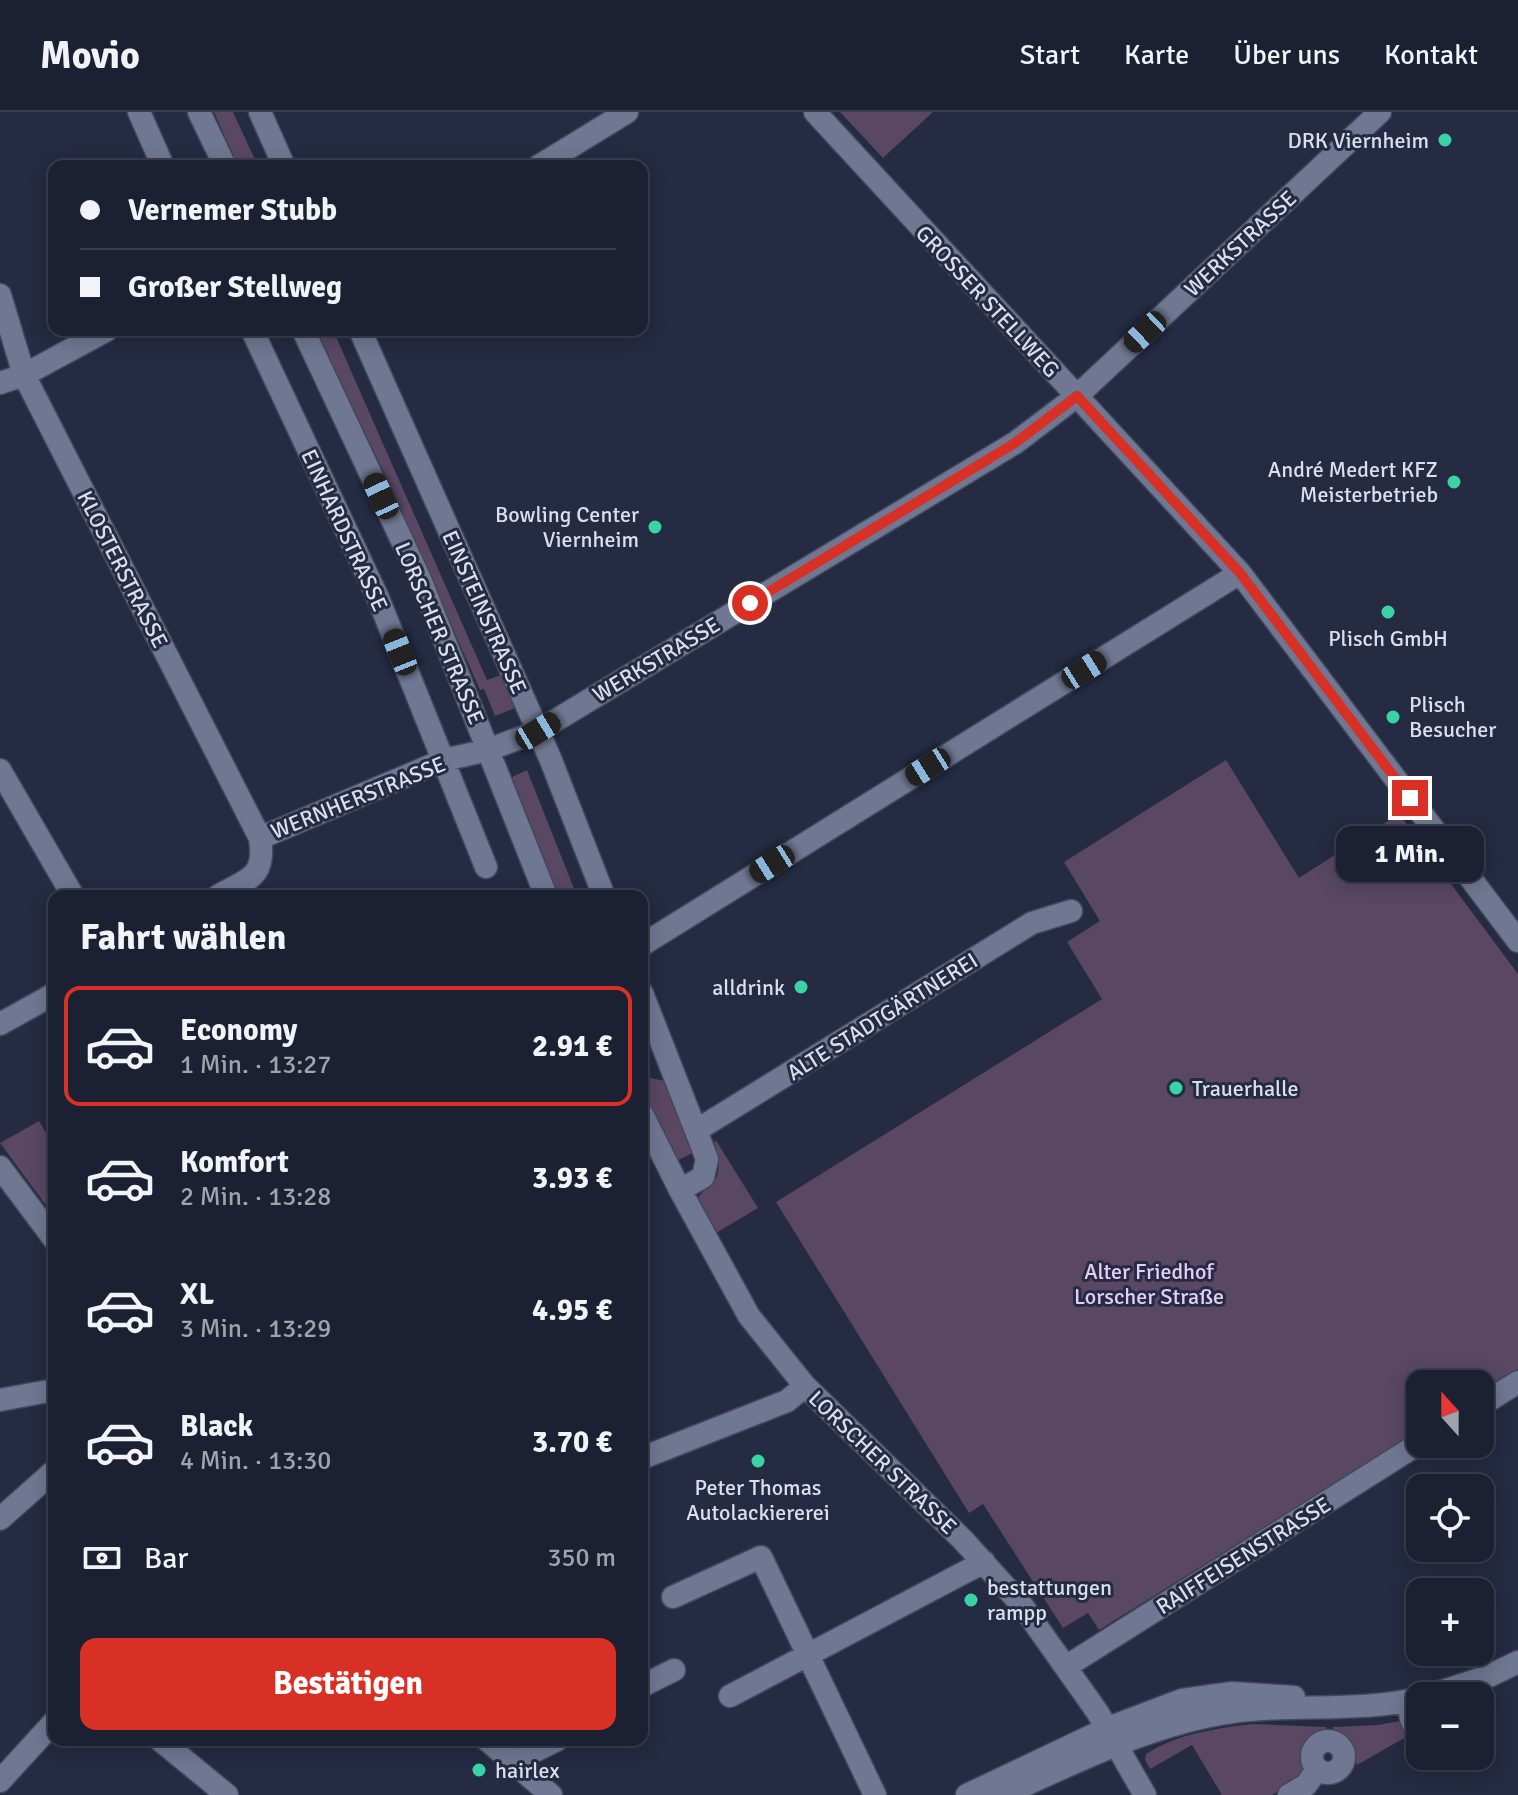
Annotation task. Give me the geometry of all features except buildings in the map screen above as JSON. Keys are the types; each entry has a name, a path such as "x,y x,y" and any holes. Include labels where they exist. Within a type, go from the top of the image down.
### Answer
{"street":[{"path":"139,112 160,160"},
{"path":"199,112 222,160"},
{"path":"260,112 281,160"},
{"path":"549,160 627,112"},
{"name":"GROSSER STELLWEG","path":"815,112 1240,573 1518,941"},
{"name":"WERKSTRASSE","path":"488,750 538,731 1015,443 1077,396 1380,112"},
{"name":"KLOSTERSTRASSE","path":"0,295 24,375 260,838"},
{"path":"0,383 24,375 96,336"},
{"name":"EINHARDSTRASSE","path":"255,336 378,598 486,867"},
{"name":"LORSCHER STRASSE","path":"306,336 420,579 544,890"},
{"name":"EINSTEINSTRASSE","path":"363,336 538,731 602,890"},
{"path":"648,941 1240,573"},
{"name":"WERNHERSTRASSE","path":"228,890 255,873 262,863 260,838 444,760 488,750"},
{"path":"0,770 70,890"},
{"name":"ALTE STADTGÄRTNEREI","path":"697,1130 1032,923 1071,911"},
{"path":"0,1024 48,997"},
{"path":"648,1008 707,1159 703,1177 680,1190"},
{"name":"LORSCHER STRASSE","path":"648,1126 749,1316 805,1386 984,1562 1021,1604 1067,1666 1113,1737 1145,1795"},
{"path":"0,1167 48,1231"},
{"path":"1494,1397 1518,1382"},
{"path":"648,1456 787,1401 805,1386"},
{"path":"0,1400 48,1391"},
{"name":"RAIFFEISENSTRASSE","path":"1067,1666 1406,1452"},
{"path":"0,1519 48,1476"},
{"path":"673,1597 761,1557 875,1795"},
{"path":"730,1696 984,1562"},
{"path":"1470,1682 1518,1662"},
{"path":"648,1683 674,1670"},
{"path":"967,1795 1113,1737 1231,1712 1366,1705 1406,1700"},
{"path":"1,1777 48,1728"},
{"path":"1003,1795 1113,1737"},
{"path":"1034,1795 1091,1769 1113,1737"},
{"path":"167,1746 227,1795"},
{"path":"494,1746 551,1795"},
{"path":"508,1759 527,1746"},
{"path":"508,1759 542,1746"},
{"path":"1289,1795 1306,1785 1317,1770"}],"green space":[{"path":"214,112 233,112 255,160 235,160"},
{"path":"840,112 933,112 883,158"},
{"path":"319,336 336,336 487,680 501,675 515,708 495,716 484,689 480,690 387,479"},
{"name":"Alter Friedhof Lorscher Straße","path":"1226,760 1299,878 1399,814 1518,974 1518,1369 1494,1384 1494,1370 1406,1370 1406,1439 1099,1630 1088,1613 1063,1628 983,1504 969,1513 776,1202 1102,999 1067,942 1100,921 1064,862"},
{"path":"527,770 575,890 556,890 512,777"},
{"path":"648,1077 665,1081 693,1153 678,1160 648,1102"},
{"path":"39,1121 48,1137 48,1208 0,1143"},
{"path":"714,1141 758,1208 716,1233 698,1199 717,1175"},
{"path":"1406,1720 1406,1737 1357,1765 1348,1742 1333,1733 1333,1727"},
{"path":"1253,1724 1326,1727 1326,1733 1308,1746 1302,1778 1272,1795 1222,1795 1192,1745 1150,1769 1145,1760 1146,1754 1170,1741 1211,1730"}],"place":[{"name":"DRK Viernheim","path":"1445,140"},
{"name":"André Medert KFZ Meisterbetrieb","path":"1454,482"},
{"name":"Bowling Center Viernheim","path":"655,527"},
{"name":"Plisch GmbH","path":"1388,612"},
{"name":"Plisch Besucher","path":"1393,717"},
{"name":"alldrink","path":"801,987"},
{"name":"Trauerhalle","path":"1176,1088"},
{"name":"Peter Thomas Autolackiererei","path":"758,1461"},
{"name":"bestattungen rampp","path":"971,1600"},
{"name":"hairlex","path":"479,1770"}],"route":[{"path":"750,603 1015,443 1077,396 1240,573 1410,798"}]}
